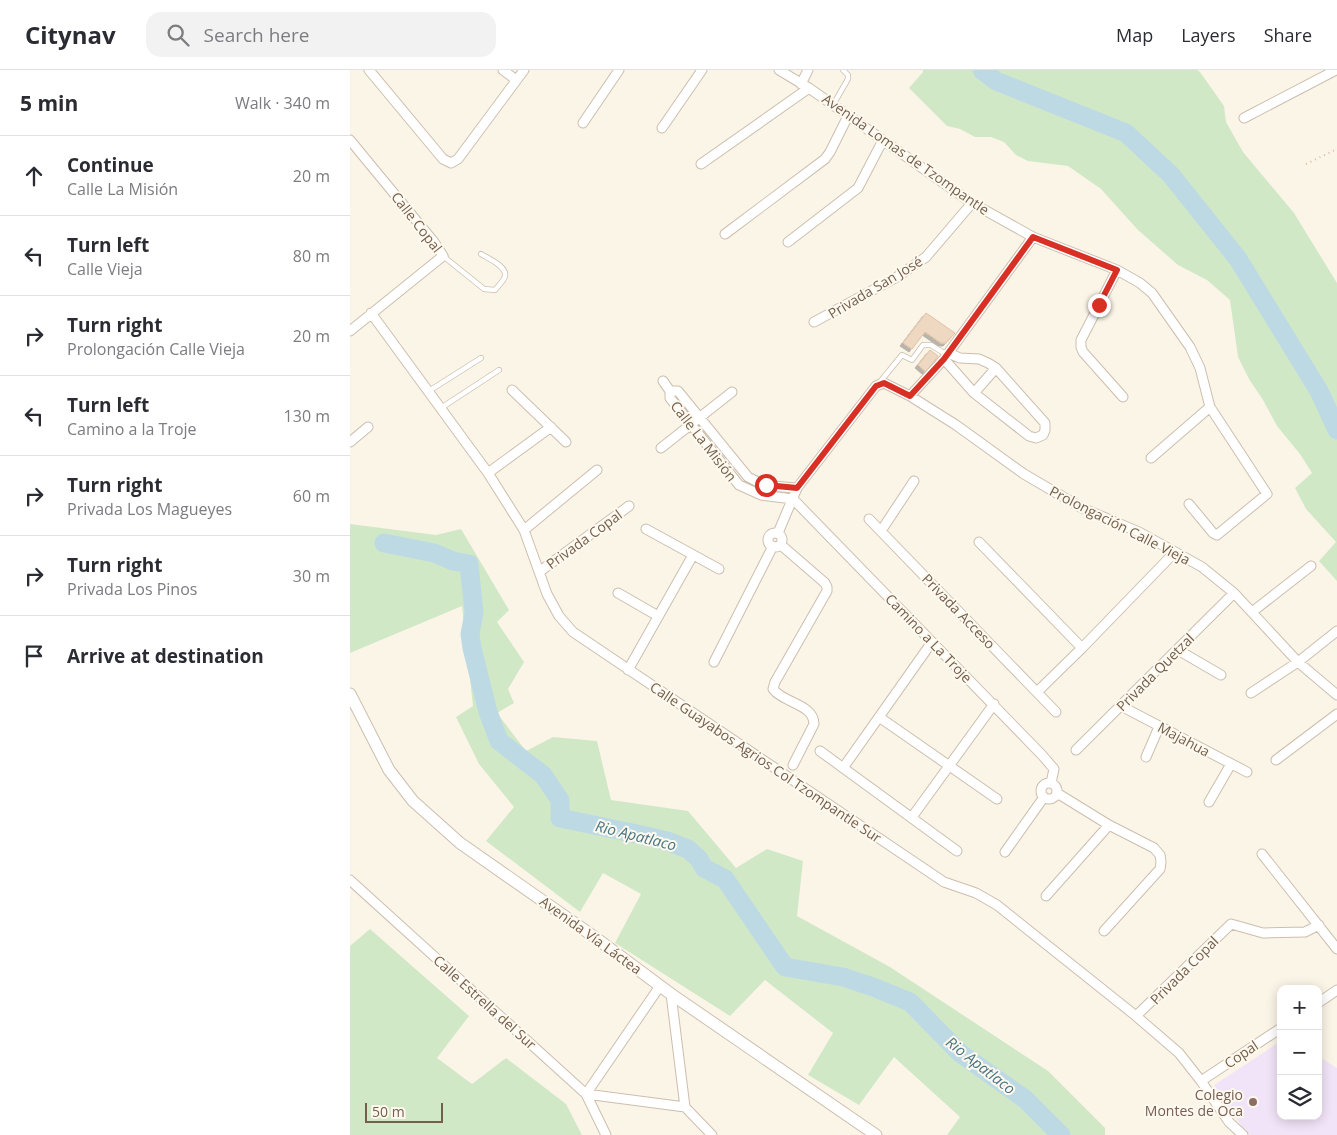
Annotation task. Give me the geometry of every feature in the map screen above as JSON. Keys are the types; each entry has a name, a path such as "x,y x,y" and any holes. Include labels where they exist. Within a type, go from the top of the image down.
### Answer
{"street":[{"path":"369,70 443,159 451,162 458,160 524,70"},
{"path":"503,70 516,80"},
{"path":"584,123 619,70"},
{"path":"662,128 702,70"},
{"name":"Avenida Lomas de Tzompantle","path":"779,70 833,105 972,202 1033,237 1117,270 1140,283 1152,293 1190,347 1200,368 1210,407 1267,494 1217,535 1213,533 1189,504"},
{"path":"701,164 805,86 808,70"},
{"path":"1244,118 1336,70"},
{"path":"725,234 825,159 848,116"},
{"name":"Calle Copal","path":"350,140 434,242 443,256 350,331"},
{"path":"788,242 858,188 883,140"},
{"name":"Privada San José","path":"814,322 897,277 926,257 972,202"},
{"path":"910,396 946,355 1033,237"},
{"path":"1117,270 1081,340 1081,347 1082,352 1123,398"},
{"name":"Calle Guayabos Agrios Col Tzompantle Sur","path":"371,313 488,473 524,530 547,594 559,616 572,632 944,882 976,893 997,905 1136,1016 1179,1053 1229,1122 1243,1135"},
{"path":"946,355 979,359 996,368 1045,423 1043,435 1036,438 1029,436 974,393 946,355"},
{"path":"974,393 996,368"},
{"path":"663,381 670,391"},
{"name":"Prolongación Calle Vieja","path":"879,384 884,383 910,396 956,425 1024,474 1082,508 1139,532 1202,567 1234,593 1298,662 1337,695"},
{"path":"714,662 776,545 782,540 782,536 778,533 797,488 879,384"},
{"path":"512,390 566,442"},
{"name":"Calle La Misión","path":"793,500 761,495 739,485 670,398 670,391 678,391 748,477 758,483 797,488"},
{"path":"661,448 732,392"},
{"path":"1151,458 1210,407"},
{"path":"350,442 368,427"},
{"path":"488,473 551,427"},
{"path":"524,530 597,470"},
{"path":"881,531 914,481"},
{"path":"752,492 758,483"},
{"name":"Camino a La Troje","path":"793,500 994,704 1054,769 1051,783"},
{"name":"Privada Copal","path":"539,572 629,506"},
{"name":"Privada Acceso","path":"869,519 1056,712"},
{"path":"646,529 719,568"},
{"path":"979,542 1082,648"},
{"path":"776,545 825,583 827,587 827,591 775,682 773,689 777,694 810,712 814,718 814,724 793,765"},
{"path":"1037,692 1175,552"},
{"path":"628,670 693,555"},
{"path":"1252,612 1311,566"},
{"path":"618,593 658,616"},
{"name":"Privada Quetzal","path":"1076,750 1234,593"},
{"path":"1251,693 1298,662 1337,631"},
{"path":"844,768 932,642"},
{"path":"1178,650 1221,675"},
{"name":"Avenida Vía Láctea","path":"350,694 389,770 413,801 460,843 594,936 671,994 876,1135"},
{"path":"912,817 994,704"},
{"name":"Majahua","path":"1121,706 1247,772"},
{"path":"1276,760 1337,714"},
{"path":"879,717 997,799"},
{"path":"1146,757 1159,726"},
{"path":"820,751 956,850"},
{"path":"1209,802 1231,764"},
{"path":"1051,783 1056,788 1056,793 1054,797 1044,798 1041,794 1041,788 1044,784 1051,783"},
{"path":"1056,793 1109,825 1154,848 1160,855 1162,862 1160,869 1104,930"},
{"path":"1005,852 1044,798"},
{"path":"1046,896 1109,825"},
{"path":"1262,854 1336,944"},
{"name":"Calle Estrella del Sur","path":"350,880 586,1094 606,1135"},
{"name":"Privada Copal","path":"1136,1016 1231,924 1263,934 1305,932 1319,925"},
{"path":"660,986 586,1094 685,1107"},
{"path":"1322,1000 1337,990"},
{"path":"671,994 685,1107 712,1135"},
{"name":"Copal","path":"1201,1081 1278,1030"}],"lane":[{"path":"833,105 848,79 848,75 843,70"},
{"path":"443,256 484,290 495,290 505,277 504,272 502,268 481,254"},
{"path":"879,384 902,355 912,360 923,345 931,345 946,355"},
{"path":"429,391 480,358"},
{"path":"442,408 499,370"}],"path":[{"path":"1306,164 1337,148"}],"shaded area":[{"name":"Colegio Montes de Oca","path":"1277,1044 1277,1120 1322,1120 1322,1059 1337,1068 1337,1135 1250,1135 1242,1127 1214,1085"}],"green space":[{"path":"923,70 1197,70 1200,72 1224,106 1226,122 1243,152 1294,213 1337,283 1337,581 1319,561 1336,542 1306,509 1295,488 1312,473 1300,454 1277,426 1238,357 1230,300 1207,280 1178,265 1138,230 1101,189 1068,166 1028,161 1016,155 1004,142 991,137 975,137 960,129 947,126 909,88"},
{"path":"350,524 436,535 461,529 509,610 497,622 524,662 508,689 514,703 497,713 526,751 553,737 597,741 611,800 688,811 736,868 767,849 803,861 797,916 890,967 1048,1071 1105,1128 1105,1135 947,1135 960,1117 894,1057 859,1105 808,1075 833,1033 765,980 730,1016 615,943 641,894 603,873 580,912 486,841 514,807 479,764 456,717 473,706 462,606 350,653"},
{"path":"370,929 469,1016 437,1058 472,1084 506,1058 566,1104 582,1135 350,1135 350,946"}],"building":[{"path":"926,313 955,333 946,343 941,343 925,332 912,349 903,343"},
{"path":"930,350 938,356 926,372 918,365"}],"waterway":[{"path":"982,70 996,81 1126,133 1171,175 1238,259 1319,391 1337,430"},
{"name":"Rio Apatlaco","path":"384,543 434,553 453,561 469,564 474,613 470,634 488,712 499,741 543,775 560,800 560,818 667,841 688,849 699,859 704,868 725,879 785,967 843,977 910,1002 960,1053 1025,1099 1061,1135"}],"place":[{"name":"Colegio Montes de Oca","path":"1253,1102"}],"route":[{"path":"766,485 797,488 880,383 884,383 910,396 944,359 1033,237 1117,270 1099,305"}]}
